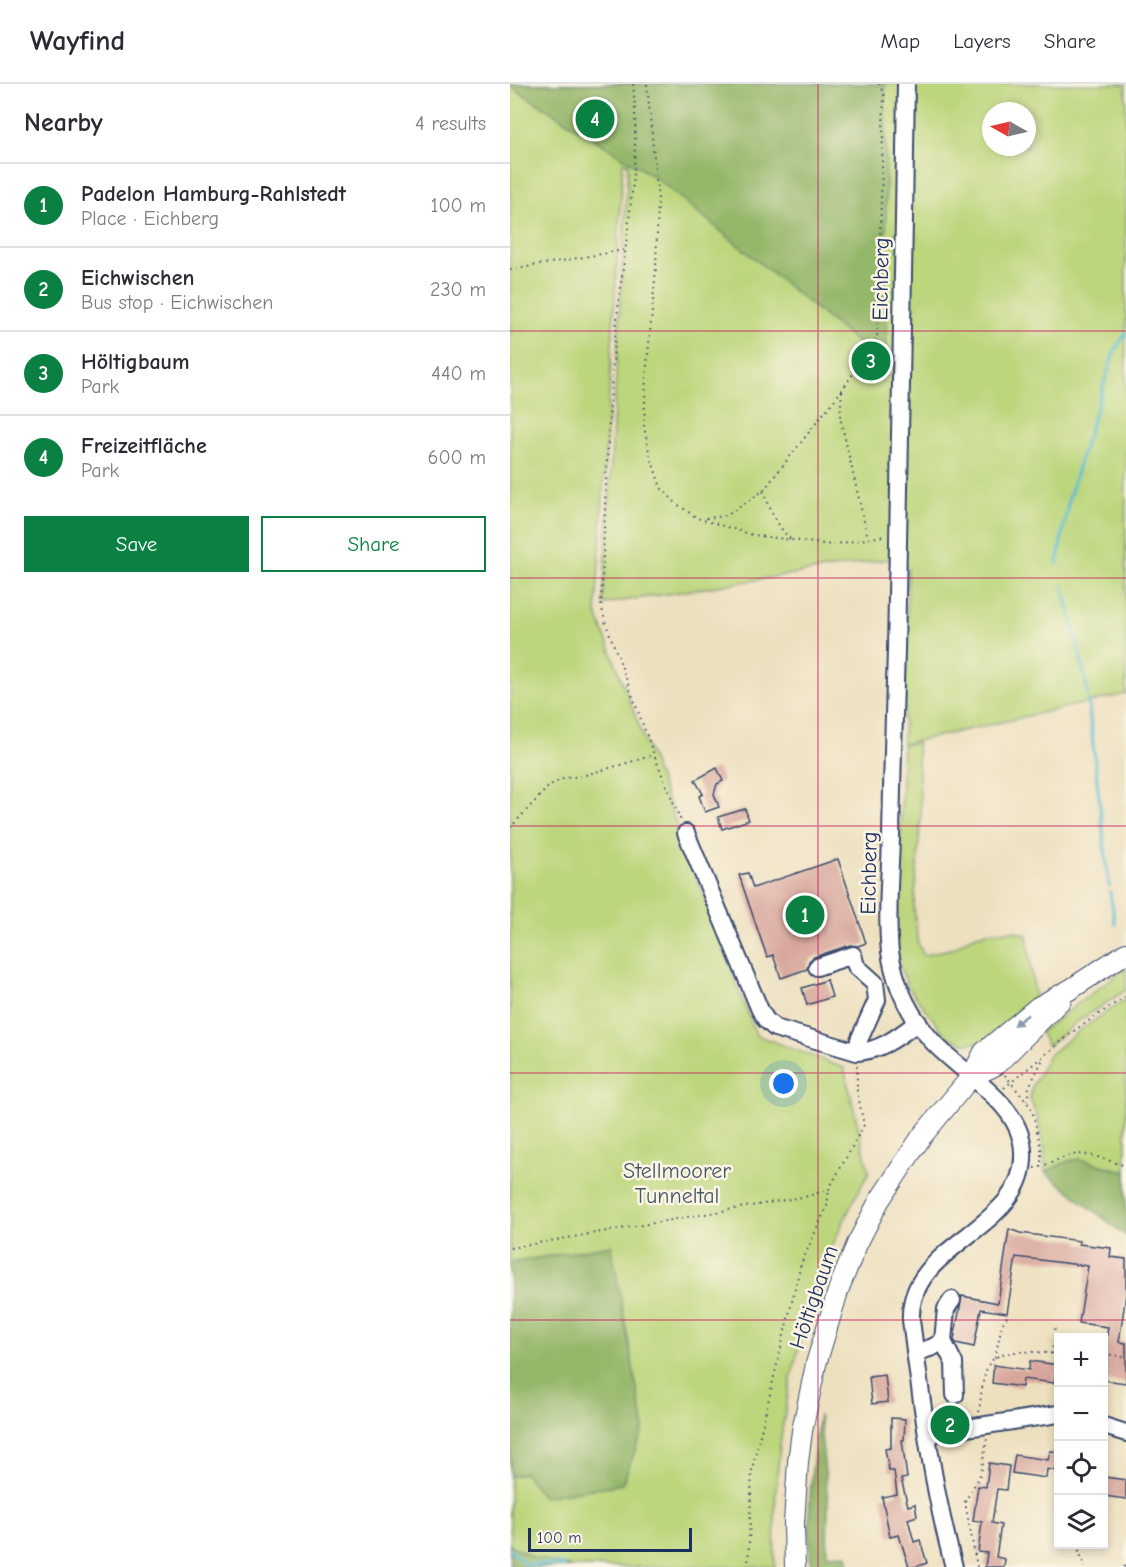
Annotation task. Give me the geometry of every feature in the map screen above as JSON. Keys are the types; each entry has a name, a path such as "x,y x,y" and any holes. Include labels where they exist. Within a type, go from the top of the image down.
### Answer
{"main road":[{"name":"Höltigbaum","path":"795,1567 795,1495 802,1431 816,1365 839,1288 868,1222 894,1177 934,1120 971,1077 984,1052 1038,1007 1071,989 1126,953"},
{"name":"Höltigbaum","path":"971,1077 996,1065 1047,1016 1071,989"}],"street":[{"name":"Eichberg","path":"906,84 889,930 891,952 897,981 918,1022 933,1042 1006,1108 1020,1134 1023,1151 1021,1175 1013,1194 1003,1206 955,1246 919,1282 912,1297 910,1312 927,1434 942,1524 954,1567"},
{"path":"686,833 766,1020 775,1028 857,1052 871,1051 894,1040 918,1022"},
{"path":"817,967 853,955 856,966 875,983 877,1000 859,1040 857,1052"},
{"path":"952,1300 948,1302 946,1309 943,1341 954,1363 955,1395"},
{"path":"915,1353 943,1341"},
{"path":"927,1434 1054,1415"},
{"path":"1108,1426 1126,1433"}],"path":[{"path":"633,84 635,105 633,183 615,341 601,604 605,621 654,755 686,833"},
{"path":"647,84 658,199 656,270 646,376 644,426 649,452 661,488 677,504 697,518 753,535 831,545 891,535"},
{"path":"703,519 726,516 763,490 842,390 877,339 884,94 879,84"},
{"path":"510,270 624,250"},
{"path":"842,390 840,417 844,442 868,538"},
{"path":"763,490 771,513 781,530 792,541"},
{"path":"510,828 550,785 565,778 582,776 654,755"},
{"path":"992,1095 1011,1083 1078,1028 1126,996"},
{"path":"748,1567 752,1469 801,1264 827,1206 829,1188 864,1125 857,1090 857,1052"},
{"path":"1027,1101 1029,1087 1045,1055"},
{"path":"996,1065 1027,1101 1036,1120 1041,1148 1041,1167 1067,1156 1082,1154 1126,1166"},
{"path":"510,1248 808,1196 829,1188"},
{"path":"995,1358 1002,1324 1007,1317 1012,1316"},
{"path":"977,1567 965,1502 981,1473 983,1385 989,1364 998,1355 1052,1353 1054,1326"},
{"path":"1108,1355 1126,1357"},
{"path":"1078,1549 1085,1567"}],"green space":[{"name":"Stellmoorer Tunneltal","path":"510,84 1126,84 1126,694 903,744 908,569 895,558 603,604 628,165 623,162 596,612 756,1035 844,1068 869,1172 845,1218 825,1265 808,1313 795,1363 778,1465 775,1567 510,1567"},
{"path":"510,84 885,84 887,367 656,178"},
{"path":"917,742 921,815 914,908 918,944 924,955 954,948 969,938 987,932 1014,931 1027,935 1035,998 983,1043 963,1043 946,1036 909,988 899,965 895,933 899,886 903,745"},
{"path":"1126,968 1126,990 1078,1021 1048,1046 1040,1032"},
{"path":"1126,999 1126,1172 1080,1159 1045,1172 1044,1148 1038,1119 1030,1099 1032,1087 1049,1055 1080,1030"},
{"path":"1080,1159 1126,1172 1126,1236 1045,1172 1068,1161"},
{"path":"611,1245 644,1428 622,1484 543,1497 525,1473 510,1476 510,1263"},
{"path":"819,1415 828,1502 827,1555 847,1554 849,1567 811,1567 809,1510"},
{"path":"510,1545 533,1557 571,1567 510,1567"}],"building":[{"path":"717,768 723,781 717,784 714,794 719,807 705,812 699,796 703,794 695,780"},
{"path":"745,809 749,820 722,829 718,817"},
{"path":"838,859 866,943 858,946 850,945 814,957 809,961 807,969 781,978 773,955 767,957 739,875 748,873 753,888"},
{"path":"827,980 832,997 807,1005 802,988"},
{"path":"1009,1229 1020,1233 1080,1241 1079,1244 1111,1248 1110,1257 1126,1259 1126,1294 1119,1342 1126,1343 1126,1383 1108,1381 1108,1327 1079,1323 1088,1266 1016,1257 1007,1313 981,1309 974,1347 956,1343 954,1340 962,1296 998,1303"},
{"path":"1030,1361 1054,1364 1054,1383 1023,1379 1022,1387 992,1383 994,1365 1029,1370"},
{"path":"885,1375 888,1402 872,1404 869,1377"},
{"path":"891,1418 905,1419 904,1440 902,1440 907,1478 901,1479 908,1506 915,1504 917,1516 908,1519 914,1542 920,1540 927,1563 915,1567 909,1567 899,1535 890,1537 882,1497 897,1494 894,1471 889,1471 885,1449 891,1448"},
{"path":"1050,1451 1054,1451 1054,1470 1047,1469 1046,1478 1012,1473 1015,1455 1048,1460"},
{"path":"989,1463 1009,1466 1006,1490 997,1489 992,1523 1001,1525 996,1557 1005,1559 1004,1567 985,1567 987,1553 978,1552 982,1522 973,1521 978,1486 986,1487"},
{"path":"1108,1478 1126,1480 1126,1499 1108,1497"}],"waterway":[{"path":"1057,564 1069,498 1086,441 1114,352 1126,333"},
{"path":"1063,586 1088,694"},
{"path":"1088,700 1109,886"},
{"path":"1110,892 1115,924"},
{"path":"510,1549 525,1564 563,1565 563,1567"}],"place":[{"name":"Freizeitfläche","path":"595,119"},
{"name":"Höltigbaum","path":"871,361"},
{"name":"Padelon Hamburg-Rahlstedt","path":"805,915"},
{"name":"Eichwischen","path":"950,1425"}]}
